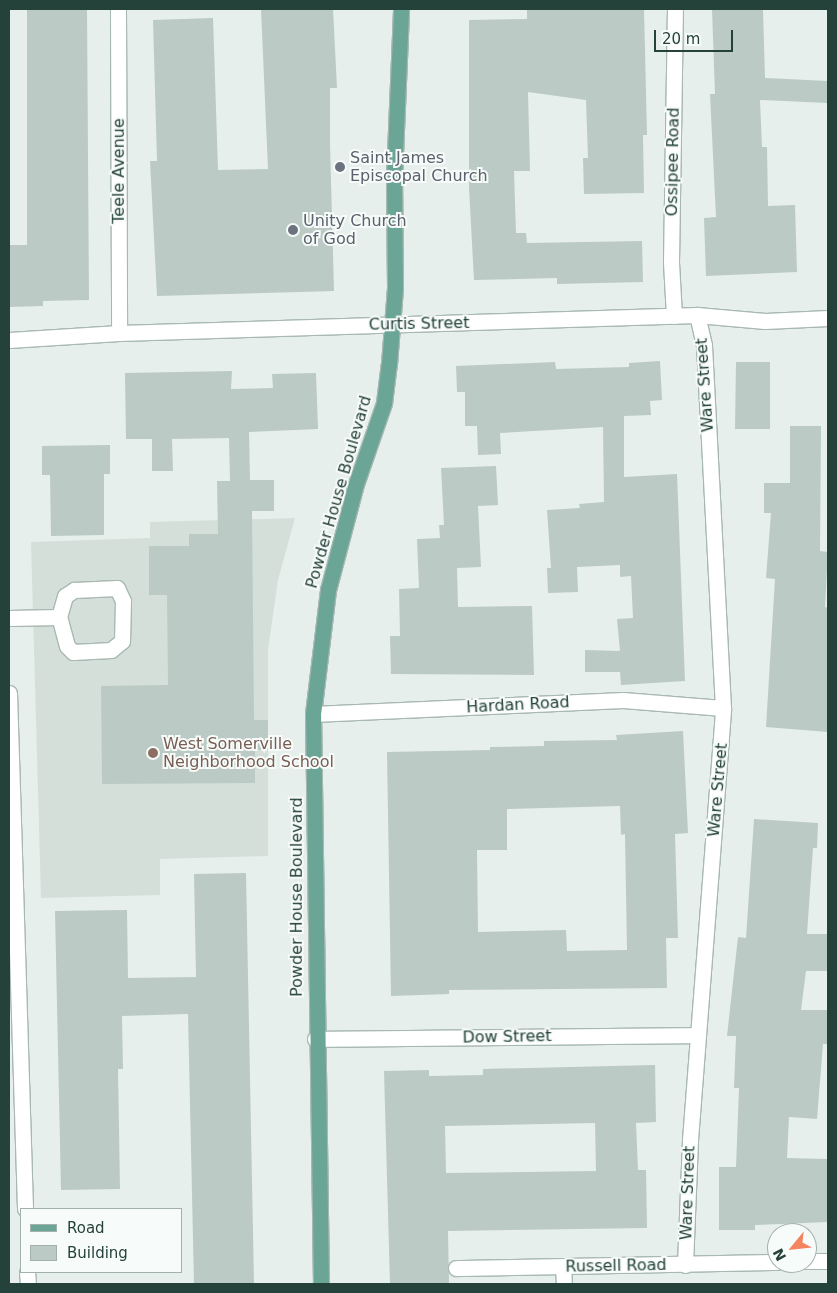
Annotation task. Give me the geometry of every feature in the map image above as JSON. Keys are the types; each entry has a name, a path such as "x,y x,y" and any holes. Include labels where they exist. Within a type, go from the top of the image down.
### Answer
{"main road":[{"name":"Powder House Boulevard","path":"321,1284 315,1039 313,714 328,590 356,484 384,404 392,324 401,9"}],"street":[{"name":"Teele Avenue","path":"118,9 119,333"},
{"name":"Ossipee Road","path":"674,316 671,262 675,9"},
{"name":"Curtis Street","path":"9,340 119,333 697,315 765,321 828,318"},
{"name":"Ware Street","path":"685,1265 690,1140 723,708 704,345 697,315"},
{"path":"117,588 123,601 122,641 111,650 73,652 67,646 59,617 65,596 74,590 117,588"},
{"path":"9,618 59,617"},
{"path":"9,693 25,1208"},
{"name":"Hardan Road","path":"313,714 624,700 723,708"},
{"name":"Dow Street","path":"315,1039 698,1035"},
{"name":"Russell Road","path":"456,1268 767,1262"},
{"path":"563,1266 564,1284"}],"shaded area":[{"name":"West Somerville Neighborhood School","path":"295,518 278,580 268,650 268,856 160,859 160,895 41,898 31,542 150,538 150,522"}],"building":[{"path":"27,9 87,9 89,300 43,301 43,306 9,307 9,245 27,245"},
{"path":"261,9 333,9 337,88 330,88 334,291 157,296 150,161 157,161 153,20 213,18 218,170 268,169"},
{"path":"527,9 644,9 647,135 643,135 644,193 584,194 583,158 588,158 586,100 528,92 530,171 514,171 516,233 526,233 527,243 642,241 643,282 557,284 557,278 474,280 469,188 469,20 527,19"},
{"path":"712,9 763,9 765,78 828,81 828,103 760,100 762,147 767,147 768,206 795,205 797,272 706,276 704,218 716,217 710,94 715,94"},
{"path":"660,361 662,400 650,401 651,415 624,416 624,477 677,474 685,681 621,685 620,672 585,672 585,650 620,651 617,619 633,618 631,576 620,577 620,565 577,567 578,592 548,593 547,568 551,568 547,510 580,508 579,504 604,502 603,427 500,433 501,454 478,455 477,426 465,426 465,392 457,392 456,366 555,362 556,369 629,367 629,363"},
{"path":"736,362 770,362 770,429 735,429"},
{"path":"232,371 231,389 273,388 272,374 316,373 318,429 249,432 250,480 274,480 274,511 252,511 254,720 268,720 268,750 255,750 255,783 102,784 101,686 168,685 167,595 149,595 149,546 189,546 189,534 218,534 217,481 230,481 229,438 172,439 173,471 152,471 152,439 126,439 125,373"},
{"path":"790,426 821,426 820,551 828,552 825,607 828,608 828,732 766,727 775,579 766,578 771,513 764,513 764,483 790,483"},
{"path":"110,445 110,474 104,474 104,535 51,536 50,475 42,475 42,446"},
{"path":"496,466 498,505 478,506 481,567 457,568 458,607 532,606 534,675 391,674 390,636 400,636 399,589 419,588 417,539 440,538 439,525 444,525 441,468"},
{"path":"683,731 688,833 675,834 678,938 666,938 667,988 449,990 449,994 391,996 387,752 490,750 490,747 544,746 544,741 617,740 616,735","holes":["620,806 621,835 625,834 627,950 567,951 566,930 478,932 477,850 507,850 507,809"]},
{"path":"754,819 818,823 817,848 813,848 807,934 828,934 828,971 806,971 801,1010 828,1010 828,1044 823,1044 817,1119 789,1117 787,1158 828,1159 828,1222 767,1223 755,1225 755,1230 719,1230 719,1167 736,1167 739,1088 734,1088 736,1036 727,1036 738,937 746,938"},
{"path":"246,873 254,1284 194,1284 188,1014 122,1016 123,1069 118,1069 120,1189 61,1190 55,911 127,910 128,978 196,977 194,874"},
{"path":"655,1065 656,1122 636,1123 638,1170 646,1170 647,1228 448,1231 449,1284 390,1284 384,1071 429,1070 429,1076 483,1075 483,1069","holes":["595,1123 596,1171 446,1173 445,1126"]}],"place":[{"name":"Saint James Episcopal Church","path":"340,167"},
{"name":"Unity Church of God","path":"293,230"},
{"name":"West Somerville Neighborhood School","path":"153,753"}]}
